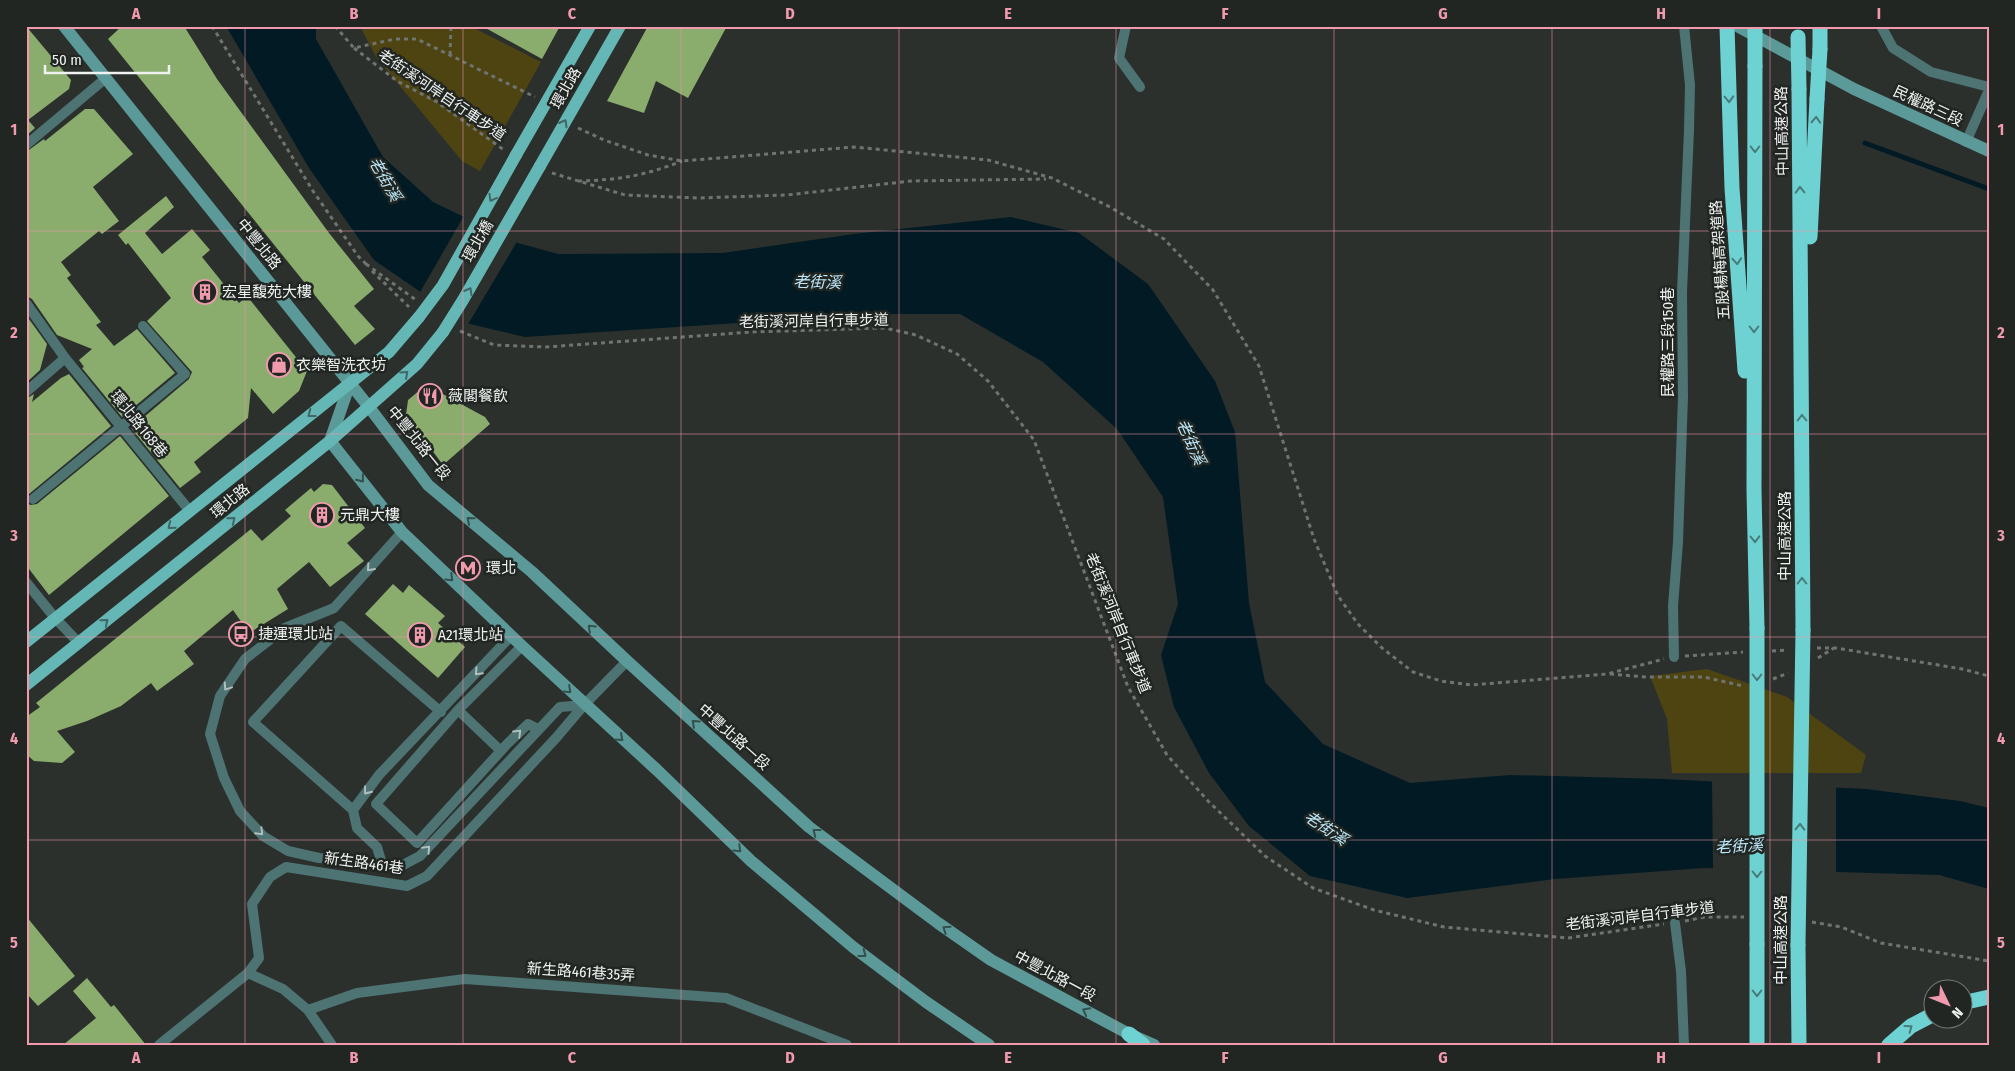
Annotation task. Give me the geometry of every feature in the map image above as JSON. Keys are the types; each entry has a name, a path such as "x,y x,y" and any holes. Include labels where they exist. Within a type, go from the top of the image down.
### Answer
{"highway":[{"name":"五股楊梅高架道路","path":"1727,26 1732,188 1754,490"},
{"name":"中山高速公路","path":"1755,26 1754,490 1757,628 1757,1045"},
{"path":"1802,379 1820,26"},
{"name":"中山高速公路","path":"1798,32 1802,379 1799,1045"},
{"path":"1972,1001 1989,997"},
{"path":"1889,1045 1911,1026 1922,1020"},
{"path":"1129,1034 1143,1045"}],"main road":[{"name":"中豐北路","path":"64,26 350,383"},
{"name":"環北路","path":"511,153 546,103 590,26"},
{"name":"環北路","path":"544,169 565,122 620,26"},
{"name":"民權路三段","path":"1737,26 1854,89 1989,151"},
{"name":"環北橋","path":"422,311 443,286 511,153"},
{"name":"環北橋","path":"444,332 544,169"},
{"name":"環北路","path":"26,642 389,352 422,311"},
{"name":"環北路","path":"26,685 330,441 417,364 444,332"},
{"name":"中豐北路一段","path":"350,383 428,485 532,572 810,827 882,883 991,960 1129,1034 1154,1045"},
{"path":"350,383 330,441 402,532 752,861 839,934 926,1002 989,1045"}],"lane":[{"path":"1126,26 1119,58 1140,87"},
{"name":"民權路三段150巷","path":"1674,657 1673,606 1678,542 1683,406 1682,292 1690,130 1690,85 1684,26"},
{"path":"1881,26 1894,48 1931,72 1989,89 1966,142"},
{"path":"26,144 106,78"},
{"name":"環北路168巷","path":"26,303 65,358 189,510"},
{"path":"33,499 185,374 143,326"},
{"path":"26,392 65,358"},
{"path":"402,532 334,608 285,628 246,659 220,696 210,734 224,778 240,811 263,836 288,851 319,858 402,866 420,856 560,707 584,705"},
{"path":"26,582 55,618 79,643"},
{"path":"382,864 377,847 357,828 353,810 253,722 341,626 441,712"},
{"path":"353,810 379,775 441,712 511,636"},
{"path":"522,646 458,710 376,804 417,843 528,724 538,729"},
{"name":"新生路461巷","path":"159,1045 248,972 259,958 252,904 270,876 286,867 407,886 427,876 584,705 627,661"},
{"path":"458,710 501,751"},
{"path":"1675,923 1681,971 1684,1045"},
{"path":"248,972 283,989 308,1010 332,1045"},
{"name":"新生路461巷35弄","path":"308,1010 357,993 466,979 726,998 848,1045"}],"path":[{"path":"212,26 313,191 358,256 422,311"},
{"name":"老街溪河岸自行車步道","path":"334,26 354,48 397,81 437,102 511,153"},
{"path":"450,55 451,26"},
{"name":"老街溪河岸自行車步道","path":"354,48 395,39 417,40 546,103"},
{"path":"565,122 604,140 648,155 682,161"},
{"path":"575,180 610,180 644,174 682,161 854,147 988,160 1052,178 1110,207 1164,239 1213,290 1259,366 1314,539 1338,596 1358,624 1382,648 1413,672 1440,680 1470,685 1607,674 1646,677 1704,677 1747,687"},
{"path":"544,169 625,195 698,198 787,195 911,181 1052,178"},
{"path":"366,264 422,311"},
{"name":"老街溪河岸自行車步道","path":"458,329 494,345 546,347 751,332 885,328 916,335 957,354 988,381 1034,440 1128,687 1167,755 1208,801 1265,856 1313,888 1374,910 1444,927 1568,938 1705,917 1752,916"},
{"path":"1816,648 1836,648 1962,669 1989,676"},
{"path":"1815,660 1836,648"},
{"path":"1769,651 1797,649"},
{"path":"1607,674 1674,657 1750,652"},
{"path":"1766,681 1792,671"},
{"path":"1806,921 1841,927 1881,943 1989,961"}],"shaded area":[{"path":"360,26 470,26 541,62 480,171 462,161 376,57"},
{"path":"1707,669 1787,697 1866,755 1861,773 1672,773 1667,719 1650,676"}],"water":[{"name":"老街溪","path":"226,26 316,26 316,39 383,157 433,202 518,243 558,254 723,253 854,234 1011,217 1079,233 1148,284 1215,381 1235,432 1249,603 1265,682 1323,744 1410,783 1510,775 1663,779 1866,789 1960,801 1989,808 1989,889 1939,875 1704,868 1555,879 1407,898 1310,876 1249,826 1209,773 1174,707 1161,655 1178,604 1163,497 1117,429 1043,362 960,314 873,314 525,337 466,323 374,260 309,168"}],"pier":[{"path":"465,214 518,240 467,326 419,294"},
{"path":"1712,779 1836,785 1836,875 1713,871"}],"building":[{"path":"26,26 71,80 69,89 28,120 35,128 26,136"},
{"path":"122,26 184,26 217,79 329,233 374,289 354,306 375,329 355,345 108,39"},
{"path":"482,26 560,26 542,59"},
{"path":"648,26 727,26 688,98 656,81 644,113 607,101"},
{"path":"85,109 94,109 133,154 93,187 119,221 102,234 99,231 61,262 71,275 67,278 101,322 96,325 114,346 137,329 175,373 122,417 82,368 84,367 79,360 92,349 57,335 32,299 26,296 26,152 44,139 45,141"},
{"path":"166,196 174,207 145,233 162,254 192,229 210,250 202,257 239,303 247,296 307,371 299,391 273,414 251,388 248,418 194,462 201,472 180,488 131,428 189,379 192,372 147,321 171,298 128,243 126,245 118,235"},
{"path":"26,315 47,344 40,370 26,383"},
{"path":"69,374 111,426 29,494 26,499 26,399 34,394 32,402 61,378"},
{"path":"426,385 485,417 490,424 443,465 406,415 408,400"},
{"path":"120,436 169,496 49,595 26,565 26,500 30,505 37,504"},
{"path":"323,484 332,485 365,528 347,543 364,561 330,587 309,562 277,589 288,609 249,633 233,610 184,651 194,664 157,691 151,683 121,706 87,721 57,731 75,752 62,763 34,761 26,754 26,717 40,707 36,703 251,529 262,541 291,516 285,510 311,488 314,492"},
{"name":"A21環北站","path":"393,584 403,593 409,585 445,616 438,623 465,647 438,678 365,614"},
{"path":"26,916 75,976 38,1006 26,993"},
{"path":"87,978 111,1007 114,1005 146,1045 63,1045 96,1018 73,991"}],"waterway":[{"path":"1865,143 1989,189"}],"place":[{"name":"宏星馥苑大樓","path":"205,292"},
{"name":"衣樂智洗衣坊","path":"279,365"},
{"name":"薇閣餐飲","path":"430,396"},
{"name":"元鼎大樓","path":"322,515"},
{"name":"環北","path":"468,568"},
{"name":"捷運環北站","path":"241,634"},
{"name":"A21環北站","path":"420,635"}]}
